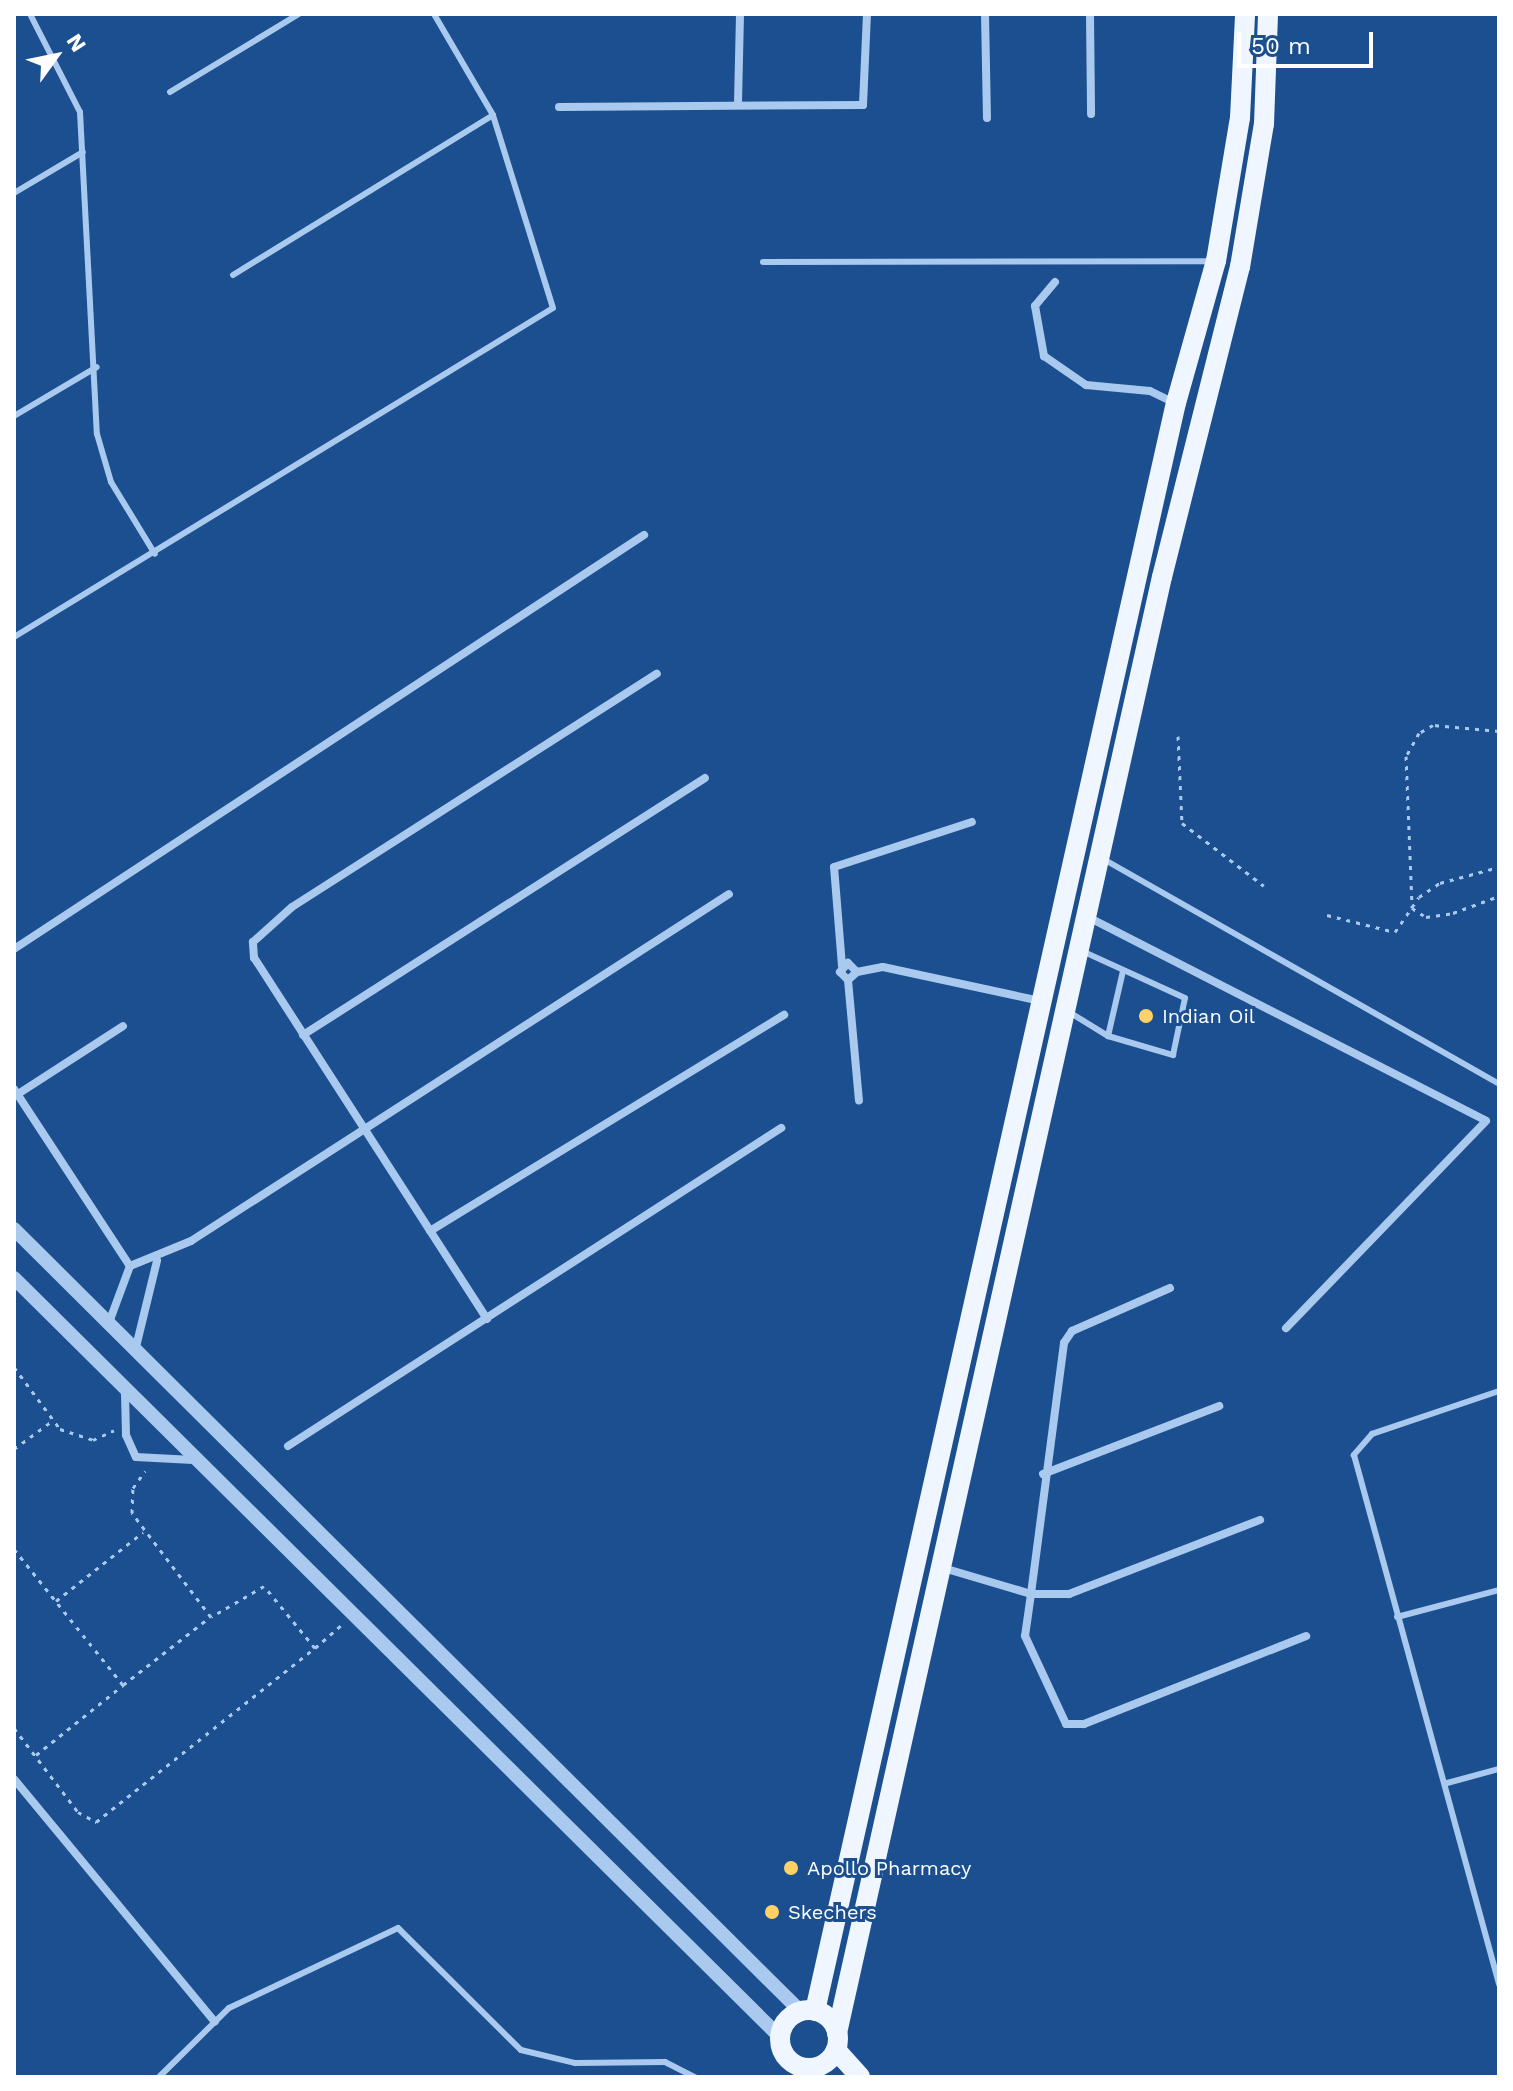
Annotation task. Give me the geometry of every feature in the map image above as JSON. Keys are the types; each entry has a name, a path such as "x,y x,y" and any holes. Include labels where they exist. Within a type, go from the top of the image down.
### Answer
{"main road":[{"path":"1245,14 1240,118 1216,261 1176,403 808,2012 780,2037 793,2064 820,2072 836,2042 1098,856 1240,267 1264,124 1268,14"},
{"path":"808,2012 836,2042 860,2077"}],"street":[{"path":"738,103 740,14"},
{"path":"559,107 738,103 863,105 867,14"},
{"path":"985,14 987,118"},
{"path":"1090,14 1091,114"},
{"path":"1055,282 1035,306 1044,356 1086,385 1150,391 1176,403"},
{"path":"14,949 644,535"},
{"path":"487,1319 254,958 260,931 657,674"},
{"path":"303,1035 705,778"},
{"path":"859,1101 848,980 842,966 834,867 972,822"},
{"path":"130,1266 157,1261 365,1132 729,894"},
{"path":"1086,916 1486,1121 1286,1328"},
{"path":"842,966 857,972"},
{"path":"848,980 857,972 883,967 1040,1001"},
{"path":"430,1231 784,1015"},
{"path":"123,1026 16,1091 130,1266"},
{"path":"288,1446 781,1128"},
{"path":"14,1229 134,1351 808,2012"},
{"path":"134,1351 157,1261"},
{"path":"108,1325 130,1266"},
{"path":"14,1278 780,2037"},
{"path":"1170,1288 1072,1331 1064,1343 1043,1474 1025,1636 1066,1724 1084,1724 1306,1636"},
{"path":"124,1389 125,1448 133,1459 197,1462"},
{"path":"1043,1474 1219,1406"},
{"path":"939,1566 1031,1594 1069,1594 1260,1520"},
{"path":"14,1779 215,2022"}],"lane":[{"path":"30,14 66,74 83,152 97,367 97,434 108,470 155,554"},
{"path":"170,92 299,14"},
{"path":"14,637 155,554 553,308 493,115 434,14"},
{"path":"233,275 493,115"},
{"path":"14,193 83,152"},
{"path":"763,262 1216,261"},
{"path":"14,416 97,367"},
{"path":"1098,856 1499,1084"},
{"path":"1064,1009 1108,1036 1173,1055 1185,998 1079,950"},
{"path":"1108,1036 1123,971"},
{"path":"1499,1391 1495,1398 1372,1434 1354,1455 1397,1617 1495,1954 1499,1984"},
{"path":"1397,1617 1499,1590"},
{"path":"1447,1783 1499,1769"},
{"path":"159,2077 229,2008 398,1928 521,2050 575,2063 665,2062 695,2077"}],"path":[{"path":"1412,908 1409,744 1433,725 1499,731"},
{"path":"1178,736 1182,823 1264,886"},
{"path":"1327,915 1385,933 1395,932 1412,908 1440,883 1499,867"},
{"path":"1412,908 1426,917 1453,913 1499,896"},
{"path":"14,1367 52,1421 93,1440 112,1431"},
{"path":"14,1449 52,1421"},
{"path":"146,1471 130,1503 143,1532 211,1617"},
{"path":"56,1601 143,1532"},
{"path":"14,1549 123,1685"},
{"path":"36,1755 211,1617 264,1586 315,1648"},
{"path":"14,1728 78,1812 96,1822 353,1616"}],"place":[{"name":"Indian Oil","path":"1146,1016"},
{"name":"Apollo Pharmacy","path":"791,1868"},
{"name":"Skechers","path":"772,1912"}]}
